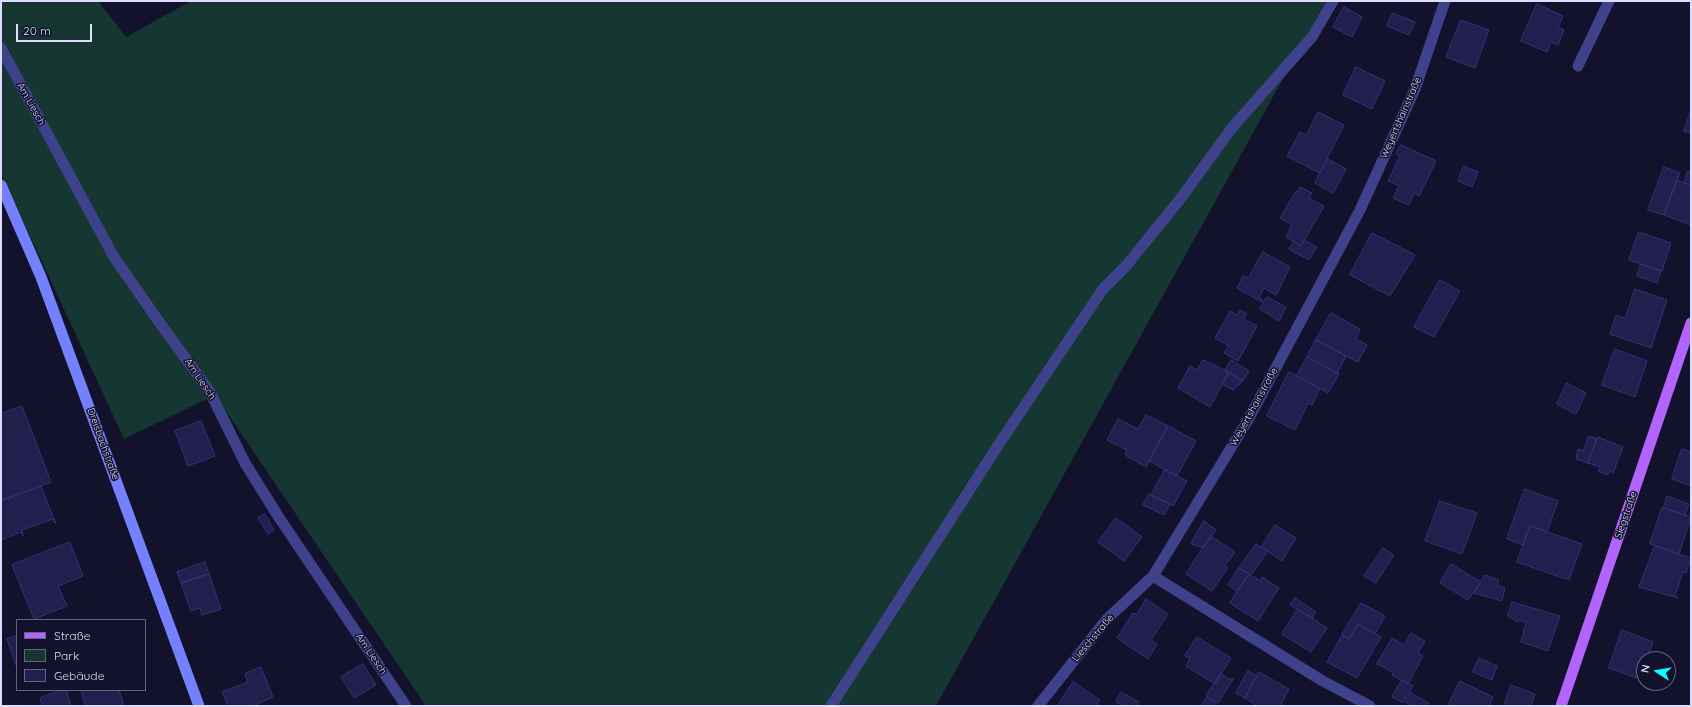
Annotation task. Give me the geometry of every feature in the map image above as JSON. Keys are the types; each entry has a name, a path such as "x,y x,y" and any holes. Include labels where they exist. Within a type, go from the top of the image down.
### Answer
{"main road":[{"name":"Dreisbachstraße","path":"1,185 41,277 199,706"},
{"name":"Siegstraße","path":"1561,706 1691,323"}],"street":[{"path":"831,706 998,447 1103,289 1126,266 1181,198 1231,129 1312,37 1333,1"},
{"name":"Weyertshainstraße","path":"1153,576 1248,420 1360,210 1415,89 1445,1"},
{"path":"1578,66 1609,1"},
{"name":"Am Liesch","path":"1,48 114,257 210,392 245,463 278,516 406,706"},
{"path":"1153,576 1321,680 1370,706"},
{"name":"Lieschstraße","path":"1038,706 1107,619 1153,576"}],"green space":[{"path":"1,1 98,1 126,37 191,1 1326,1 936,706 426,706 215,395 124,439 1,173"}],"building":[{"path":"1537,4 1563,16 1558,27 1564,30 1558,45 1551,42 1547,52 1521,41"},
{"path":"1344,7 1362,17 1352,37 1333,27"},
{"path":"1393,13 1415,22 1409,35 1387,26"},
{"path":"1461,20 1489,30 1475,68 1446,57"},
{"path":"1356,67 1385,81 1372,109 1343,95"},
{"path":"1691,110 1691,133 1684,131"},
{"path":"1318,112 1344,125 1320,173 1287,156 1300,132 1306,135"},
{"path":"1401,145 1436,161 1419,196 1414,193 1409,205 1393,198 1399,186 1388,181 1400,156 1396,154"},
{"path":"1328,159 1346,169 1333,193 1315,183"},
{"path":"1464,166 1478,172 1472,187 1458,181"},
{"path":"1664,167 1680,173 1664,215 1648,210"},
{"path":"1688,171 1691,172 1691,185 1684,183"},
{"path":"1677,180 1691,185 1691,225 1664,215"},
{"path":"1300,187 1312,193 1309,198 1324,206 1301,246 1286,237 1292,225 1280,218"},
{"path":"1639,232 1671,243 1662,271 1629,260"},
{"path":"1372,233 1415,255 1390,296 1350,275"},
{"path":"1304,240 1317,247 1309,260 1289,249 1294,241 1301,246"},
{"path":"1263,252 1290,267 1276,295 1264,288 1259,298 1263,300 1262,302 1237,288 1243,276 1248,278"},
{"path":"1641,264 1661,271 1657,283 1637,276"},
{"path":"1440,280 1460,291 1434,337 1414,327"},
{"path":"1635,289 1667,300 1651,348 1610,334 1616,315 1625,318"},
{"path":"1267,297 1286,307 1279,321 1260,309"},
{"path":"1240,310 1247,314 1244,319 1257,326 1238,361 1224,353 1229,346 1215,338 1230,311 1237,315"},
{"path":"1331,313 1360,329 1356,339 1367,345 1358,362 1316,340"},
{"path":"1316,340 1346,356 1338,372 1339,374 1307,357"},
{"path":"1615,349 1647,361 1635,397 1602,385"},
{"path":"1307,357 1339,374 1328,393 1297,376"},
{"path":"1203,360 1229,372 1210,407 1178,388 1190,366 1197,370"},
{"path":"1231,360 1249,371 1243,381 1225,371"},
{"path":"1229,372 1243,381 1233,390 1222,384"},
{"path":"1289,372 1320,388 1312,405 1308,403 1295,430 1267,416"},
{"path":"1567,383 1586,393 1576,414 1557,404"},
{"path":"22,406 51,482 1,501 1,414"},
{"path":"1146,415 1168,426 1146,467 1125,455 1127,450 1107,440 1118,419 1138,429"},
{"path":"201,421 215,456 188,466 175,431"},
{"path":"1168,426 1196,441 1177,476 1149,461"},
{"path":"1589,436 1597,439 1588,463 1576,459 1578,449 1583,451"},
{"path":"1598,437 1623,447 1613,473 1610,471 1608,475 1598,471 1600,467 1588,463"},
{"path":"1682,449 1691,452 1691,486 1672,479"},
{"path":"1165,470 1187,481 1173,506 1151,495"},
{"path":"41,486 56,524 53,519 22,530 23,536 21,532 1,540 1,501"},
{"path":"1525,489 1558,501 1547,532 1530,526 1523,545 1507,539"},
{"path":"1149,494 1170,504 1164,515 1143,505"},
{"path":"1667,496 1689,504 1685,515 1664,508"},
{"path":"1440,501 1477,513 1462,554 1425,541"},
{"path":"1662,508 1691,517 1679,554 1650,544"},
{"path":"265,514 274,530 268,534 258,518"},
{"path":"1116,518 1142,537 1124,561 1098,542"},
{"path":"1204,521 1216,530 1203,548 1191,544"},
{"path":"1275,525 1296,538 1282,561 1262,547"},
{"path":"1530,526 1582,544 1569,580 1517,562"},
{"path":"1211,536 1235,552 1225,566 1228,568 1212,591 1186,574"},
{"path":"70,542 83,576 58,586 67,606 34,619 12,565"},
{"path":"1256,544 1268,551 1251,575 1239,568"},
{"path":"1655,546 1691,558 1686,573 1683,572 1675,596 1678,598 1639,587"},
{"path":"1383,548 1394,555 1376,583 1364,576"},
{"path":"205,562 209,574 181,583 177,572"},
{"path":"1451,564 1481,582 1468,600 1440,583"},
{"path":"1239,568 1249,574 1237,591 1228,585"},
{"path":"209,574 221,609 202,615 200,608 191,611 181,583"},
{"path":"1249,574 1260,581 1262,577 1279,588 1258,621 1230,603"},
{"path":"1485,575 1499,580 1497,585 1505,588 1502,601 1474,593"},
{"path":"1295,598 1316,612 1312,618 1290,605"},
{"path":"1146,599 1168,614 1151,640 1157,644 1148,659 1117,638 1133,613 1137,614"},
{"path":"1512,602 1560,616 1548,651 1521,642 1526,622 1518,620 1518,622 1508,616"},
{"path":"1361,603 1385,616 1375,634 1358,624 1349,639 1342,635"},
{"path":"1298,609 1327,628 1311,652 1282,634"},
{"path":"1358,624 1381,637 1357,678 1327,662 1342,635 1349,639"},
{"path":"1622,630 1653,642 1650,651 1636,651 1636,678 1609,668"},
{"path":"1411,633 1425,641 1418,653 1423,656 1408,684 1392,675 1393,673 1378,664 1376,665 1392,638 1404,645"},
{"path":"16,636 16,665 7,639"},
{"path":"1197,637 1231,658 1215,684 1186,666 1190,658 1185,656"},
{"path":"1479,658 1497,666 1492,680 1473,672"},
{"path":"363,664 376,685 354,698 341,677"},
{"path":"261,667 273,697 253,706 228,706 222,692 248,682 245,674"},
{"path":"1248,671 1257,676 1245,698 1236,693"},
{"path":"1259,672 1289,689 1280,706 1255,706 1256,705 1245,698"},
{"path":"1221,674 1231,680 1234,678 1218,703 1206,696"},
{"path":"1402,680 1413,686 1403,703 1392,697"},
{"path":"1460,681 1493,697 1489,706 1448,706"},
{"path":"1073,682 1100,700 1096,706 1058,706"},
{"path":"1511,685 1535,694 1531,706 1504,706"},
{"path":"59,691 66,691 71,706 42,706 40,698"},
{"path":"81,691 119,691 124,706 86,706"},
{"path":"1121,692 1139,702 1137,706 1125,706 1116,702"},
{"path":"1411,693 1429,703 1427,706 1411,706 1406,703"},
{"path":"1207,697 1216,702 1213,706 1201,706"}]}
